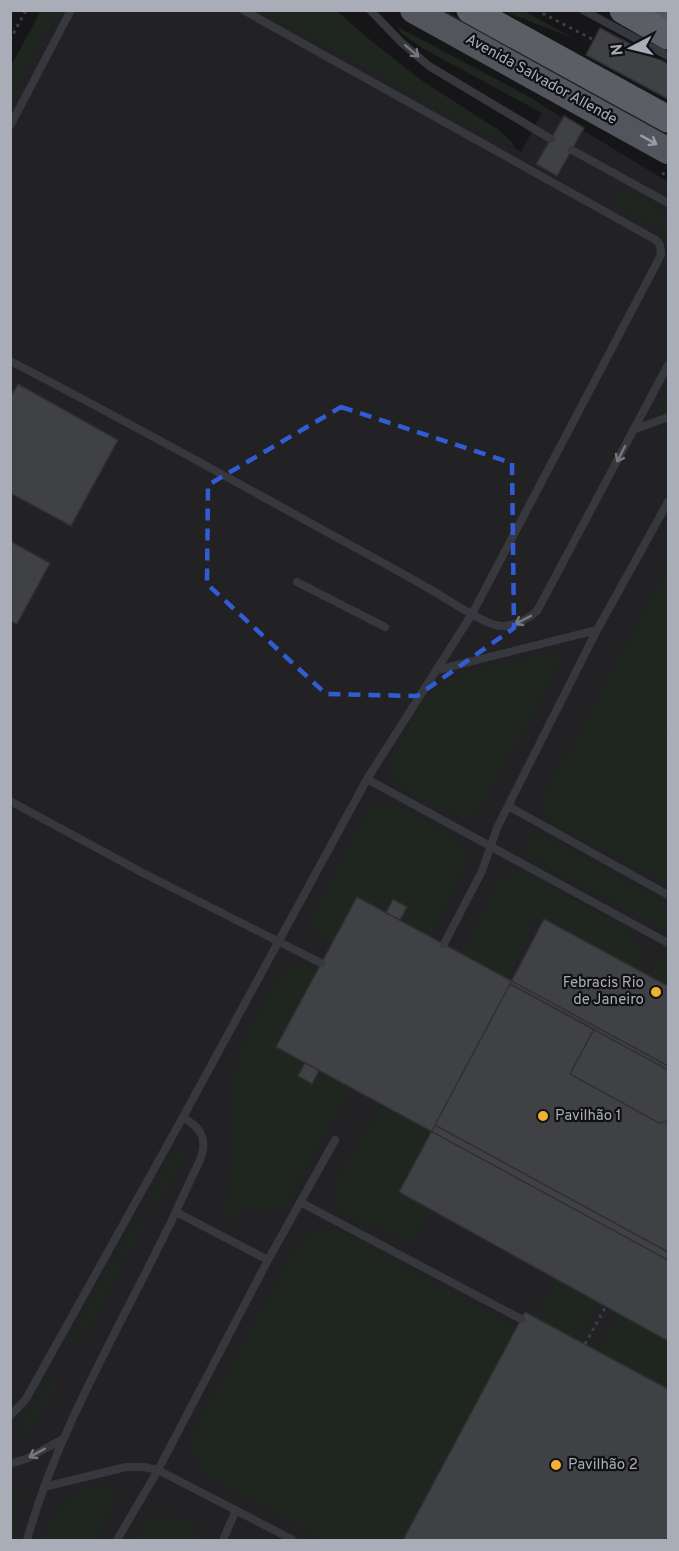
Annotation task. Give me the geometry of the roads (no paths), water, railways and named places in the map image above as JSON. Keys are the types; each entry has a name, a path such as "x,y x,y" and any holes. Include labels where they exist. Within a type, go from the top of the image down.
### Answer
{"highway":[{"name":"Avenida Salvador Allende","path":"470,10 669,119"},
{"path":"623,10 669,36"}],"main road":[{"name":"Avenida Salvador Allende","path":"413,10 669,151"}],"lane":[{"path":"10,126 71,10"},
{"path":"10,1416 26,1399 367,779 472,614 661,255 660,245 656,240 243,10"},
{"path":"370,10 401,42 429,66 551,138"},
{"path":"583,10 669,56"},
{"path":"572,150 669,203"},
{"path":"10,361 132,424 472,614 493,624 506,626 520,623 537,611 669,365"},
{"path":"633,430 669,417"},
{"path":"444,945 482,871 497,828 597,630 669,502"},
{"path":"297,582 385,627"},
{"path":"437,670 597,630"},
{"path":"367,779 669,943"},
{"path":"10,801 143,873 321,963"},
{"path":"508,806 669,896"},
{"path":"27,1540 63,1439 176,1212 203,1151 199,1129 183,1117"},
{"path":"117,1540 158,1470 334,1140"},
{"path":"300,1202 521,1319"},
{"path":"176,1212 268,1260"},
{"path":"10,1464 28,1458 63,1439"},
{"path":"44,1487 126,1467 144,1467 158,1470 293,1540"},
{"path":"223,1540 236,1510"}],"place":[{"name":"Febracis Rio de Janeiro","path":"656,992"},
{"name":"Pavilhão 1","path":"543,1116"},
{"name":"Pavilhão 2","path":"556,1465"}]}
